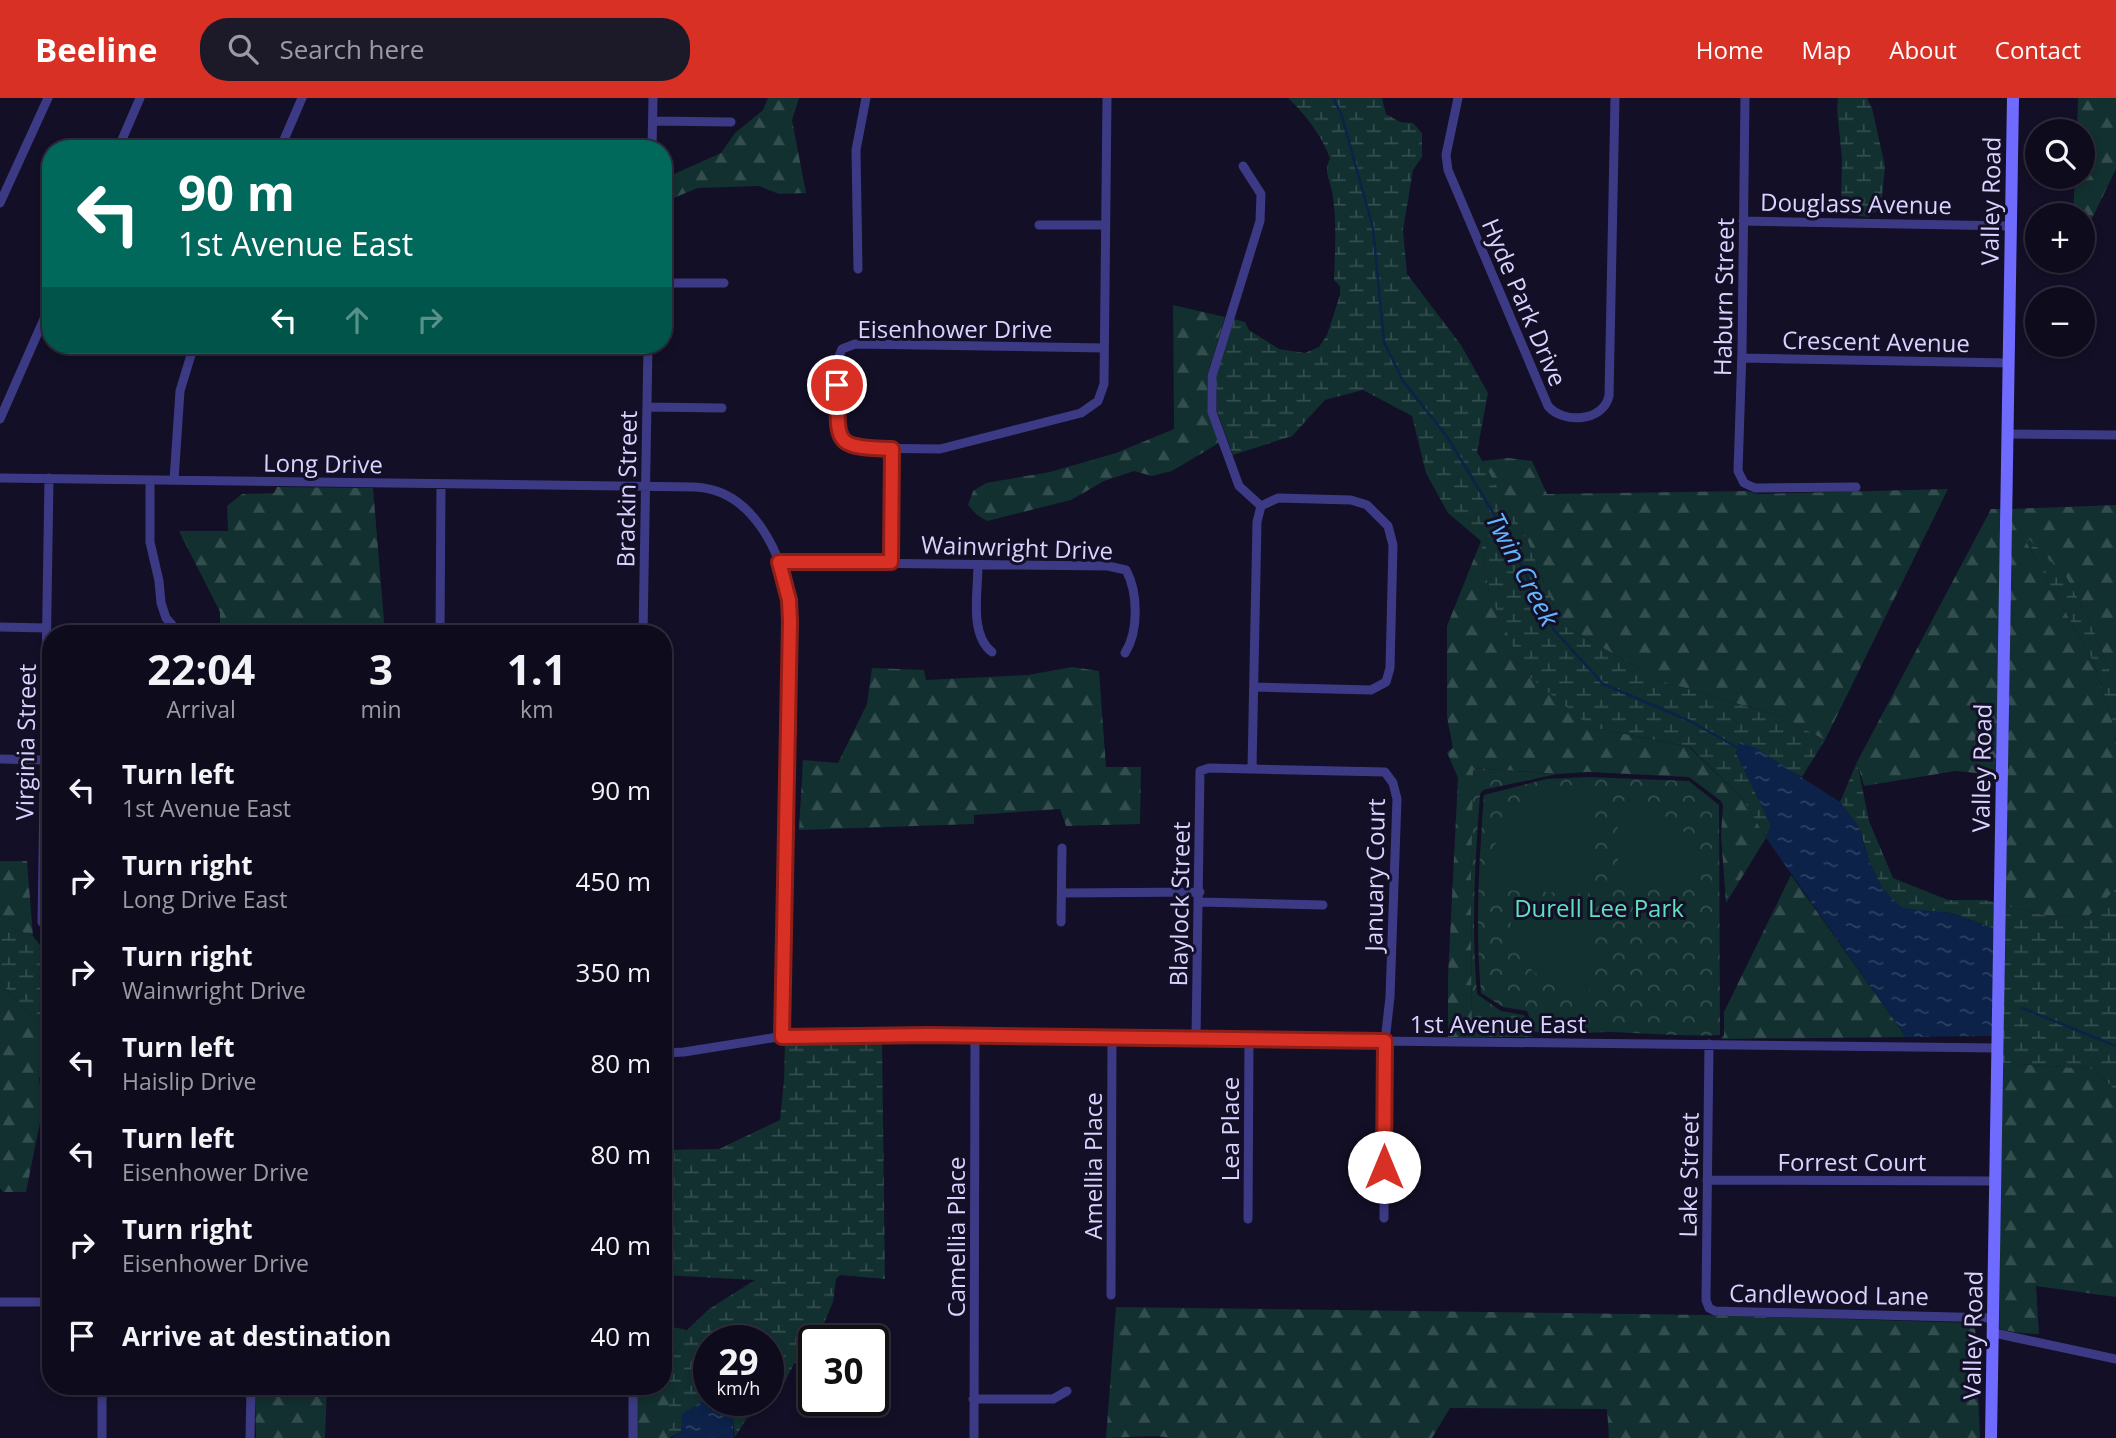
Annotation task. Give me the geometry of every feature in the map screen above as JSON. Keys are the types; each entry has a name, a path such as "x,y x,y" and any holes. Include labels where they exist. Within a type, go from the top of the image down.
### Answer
{"street":[{"path":"0,203 48,98"},
{"path":"121,140 139,98"},
{"path":"284,140 302,98"},
{"path":"652,140 653,98"},
{"path":"858,269 856,150 866,98"},
{"name":"Eisenhower Drive","path":"1104,348 855,344 842,349 836,362 839,433 845,443 857,448 940,449 1081,413 1098,401 1104,384 1107,98"},
{"name":"Hyde Park Drive","path":"1458,98 1446,155 1448,170 1548,406 1558,414 1572,416 1595,415 1605,407 1609,397 1615,98"},
{"name":"Haburn Street","path":"1745,98 1738,471 1744,483 1755,488 1856,487"},
{"name":"Valley Road","path":"1992,1438 2013,98"},
{"path":"653,121 732,122"},
{"path":"1243,166 1261,194 1260,221 1212,376 1212,412 1239,486 1261,506"},
{"name":"Douglass Avenue","path":"1743,221 2011,226"},
{"path":"1039,225 1105,225"},
{"path":"672,283 724,283"},
{"path":"0,419 42,323"},
{"path":"174,480 180,391 191,354"},
{"name":"Brackin Street","path":"643,625 648,354"},
{"name":"Crescent Avenue","path":"1742,358 2009,363"},
{"path":"647,407 722,408"},
{"path":"2007,434 2116,435"},
{"path":"891,562 892,449"},
{"name":"Long Drive","path":"0,478 705,487 732,496 750,512 766,536 779,562 789,600 782,1037"},
{"name":"Virginia Street","path":"46,625 49,478"},
{"path":"150,480 150,542 161,603 166,618 172,625"},
{"path":"440,625 441,484"},
{"path":"1252,769 1256,522 1261,506 1278,498 1351,499 1367,505 1388,526 1393,545 1390,668 1386,682 1371,690 1254,687"},
{"name":"Wainwright Drive","path":"779,562 1108,566 1126,570 1132,582 1134,631 1131,644 1125,653"},
{"path":"978,565 978,631 984,646 992,652"},
{"path":"0,627 42,628"},
{"path":"0,760 42,760"},
{"name":"January Court","path":"1200,771 1209,768 1385,772 1394,783 1397,799 1390,997 1385,1041 1384,1218"},
{"name":"Blaylock Street","path":"1196,1038 1200,771"},
{"path":"1061,922 1062,848"},
{"path":"1062,893 1200,897 1323,905"},
{"name":"1st Avenue East","path":"672,1053 782,1037 975,1036 1998,1048"},
{"name":"Camellia Place","path":"974,1438 975,1036"},
{"name":"Amellia Place","path":"1111,1295 1112,1038"},
{"name":"Lea Place","path":"1248,1219 1249,1039"},
{"name":"Lake Street","path":"1707,1306 1709,1045"},
{"name":"Forrest Court","path":"1707,1180 1996,1181"},
{"path":"0,1302 42,1302"},
{"name":"Candlewood Lane","path":"1707,1306 1715,1311 1994,1318"},
{"path":"1994,1333 2116,1359"},
{"path":"973,1399 1053,1399 1067,1391"},
{"path":"102,1395 102,1438"},
{"path":"250,1438 251,1395"},
{"path":"633,1395 633,1438"}],"green space":[{"path":"768,98 799,98 792,120 806,193 779,194 759,186 698,188 672,199 672,175 721,153 735,133 763,110"},
{"path":"1288,98 1382,98 1386,114 1400,122 1413,123 1422,133 1422,157 1413,170 1403,230 1407,274 1461,345 1488,393 1477,452 1526,537 1561,624 1661,681 1779,716 1825,740 1802,777 1739,743 1736,753 1771,825 1766,838 1743,799 1690,747 1591,727 1525,673 1489,593 1481,541 1448,513 1426,473 1412,416 1363,390 1325,400 1292,436 1233,455 1217,411 1216,377 1234,319 1245,322 1249,330 1279,349 1305,353 1319,347 1327,335 1340,295 1340,286 1334,280 1335,213 1327,171 1330,159 1313,126"},
{"path":"1838,98 1867,98 1872,108 1885,166 1881,208 1868,217 1841,214 1842,159"},
{"path":"2078,98 2116,98 2116,169 2095,212 2095,203 2074,203 2074,189 2095,189 2095,119 2077,119"},
{"path":"1173,305 1225,317 1207,376 1208,412 1219,443 1172,471 1152,476 1134,471 1104,481 1071,500 987,521 977,515 968,505 973,491 986,483 1050,472 1116,453 1174,429"},
{"path":"1508,458 1532,461 1547,494 1747,491 1758,494 1948,489 1825,740 1779,716 1661,681 1561,624 1526,537 1482,461"},
{"path":"277,487 373,488 384,625 220,625 220,612 179,531 228,531 227,506 242,494 274,493"},
{"path":"2116,505 2116,688 2091,623 2066,577 2027,543 2093,661 2112,717 2116,751 2116,889 2089,916 2051,917 2004,905 2011,509"},
{"path":"1991,509 2002,509 1997,775 1956,771 1864,786 1857,762"},
{"path":"2029,539 2066,577 2091,623 2116,688 2116,751 2112,717 2093,661 2027,543"},
{"path":"1481,541 1489,593 1591,727 1689,747 1743,799 1766,838 1726,903 1721,835 1723,805 1689,777 1588,772 1557,774 1474,768 1472,1037 1448,1037 1448,976 1458,778 1447,752 1453,748 1447,717 1447,626"},
{"path":"1072,667 1099,671 1106,767 1141,767 1140,824 1066,826 1060,809 974,815 974,824 799,830 803,760 838,763 867,704 872,668 924,670 926,680 1028,675"},
{"path":"1857,762 1869,821 1893,878 1948,900 1995,902 1995,929 1952,913 1902,909 1882,888 1870,863 1859,827 1840,802"},
{"path":"1473,768 1557,774 1483,790 1480,794 1474,919 1477,994 1501,1011 1524,1015 1526,1018 1520,1025 1522,1032 1534,1037 1472,1037"},
{"name":"Durell Lee Park","path":"1588,777 1689,781 1719,805 1720,1035 1544,1033 1523,1028 1530,1019 1527,1011 1503,1007 1481,993 1478,919 1484,795 1546,779"},
{"path":"1593,782 1593,889 1588,894 1484,889 1495,845 1504,827 1516,813 1549,792"},
{"path":"1618,800 1651,809 1677,825 1695,849 1700,865 1701,883 1623,885 1618,881"},
{"path":"0,861 27,861 33,936 0,924"},
{"path":"1791,875 1906,1037 1721,1039 1724,1035 1724,1012"},
{"path":"2116,889 2116,1091 2094,1069 2002,1063 2004,905 2051,917 2088,916"},
{"path":"1509,908 1587,910 1593,914 1589,994 1555,985 1531,968 1515,943"},
{"path":"0,924 33,936 42,948 42,1023 34,1020 0,982"},
{"path":"0,982 34,1020 42,1023 42,1074 39,1078 42,1113 26,1192 3,1192 0,1188"},
{"path":"882,1041 885,1279 840,1275 836,1279 833,1302 823,1325 798,1325 798,1361 784,1383 784,1325 693,1325 693,1414 681,1432 669,1438 672,1360 687,1330 709,1309 755,1280 672,1275 672,1150 719,1149 780,1120 785,1042"},
{"path":"2002,1063 2094,1069 2116,1091 2116,1297 2036,1286 2039,1334 1999,1329"},
{"path":"1116,1307 1708,1315 1975,1323 1980,1438 1609,1438 1607,1409 1450,1408 1432,1438 1106,1438"},
{"path":"672,1327 687,1330 672,1360"},
{"path":"255,1395 327,1395 325,1438 256,1438"},
{"path":"637,1395 669,1395 669,1438 637,1438"},
{"path":"733,1416 748,1416 735,1437"}],"water":[{"path":"1739,742 1756,748 1840,802 1859,827 1870,863 1882,888 1902,908 1952,913 1995,929 1993,1036 1906,1037 1766,838 1771,825 1736,753"},
{"path":"693,1407 693,1416 732,1416 734,1438 671,1438 681,1432 682,1414"}],"waterway":[{"name":"Twin Creek","path":"1333,98 1341,113 1373,228 1384,342 1403,381 1448,438 1501,526 1554,630 1603,684 1690,721 1738,748"},
{"name":"Twin Creek","path":"2022,1008 2116,1046"}],"route":[{"path":"837,385 839,433 845,443 857,448 892,449 891,562 779,562 789,600 790,621 782,1037 930,1035 1385,1041 1384,1167"}]}
